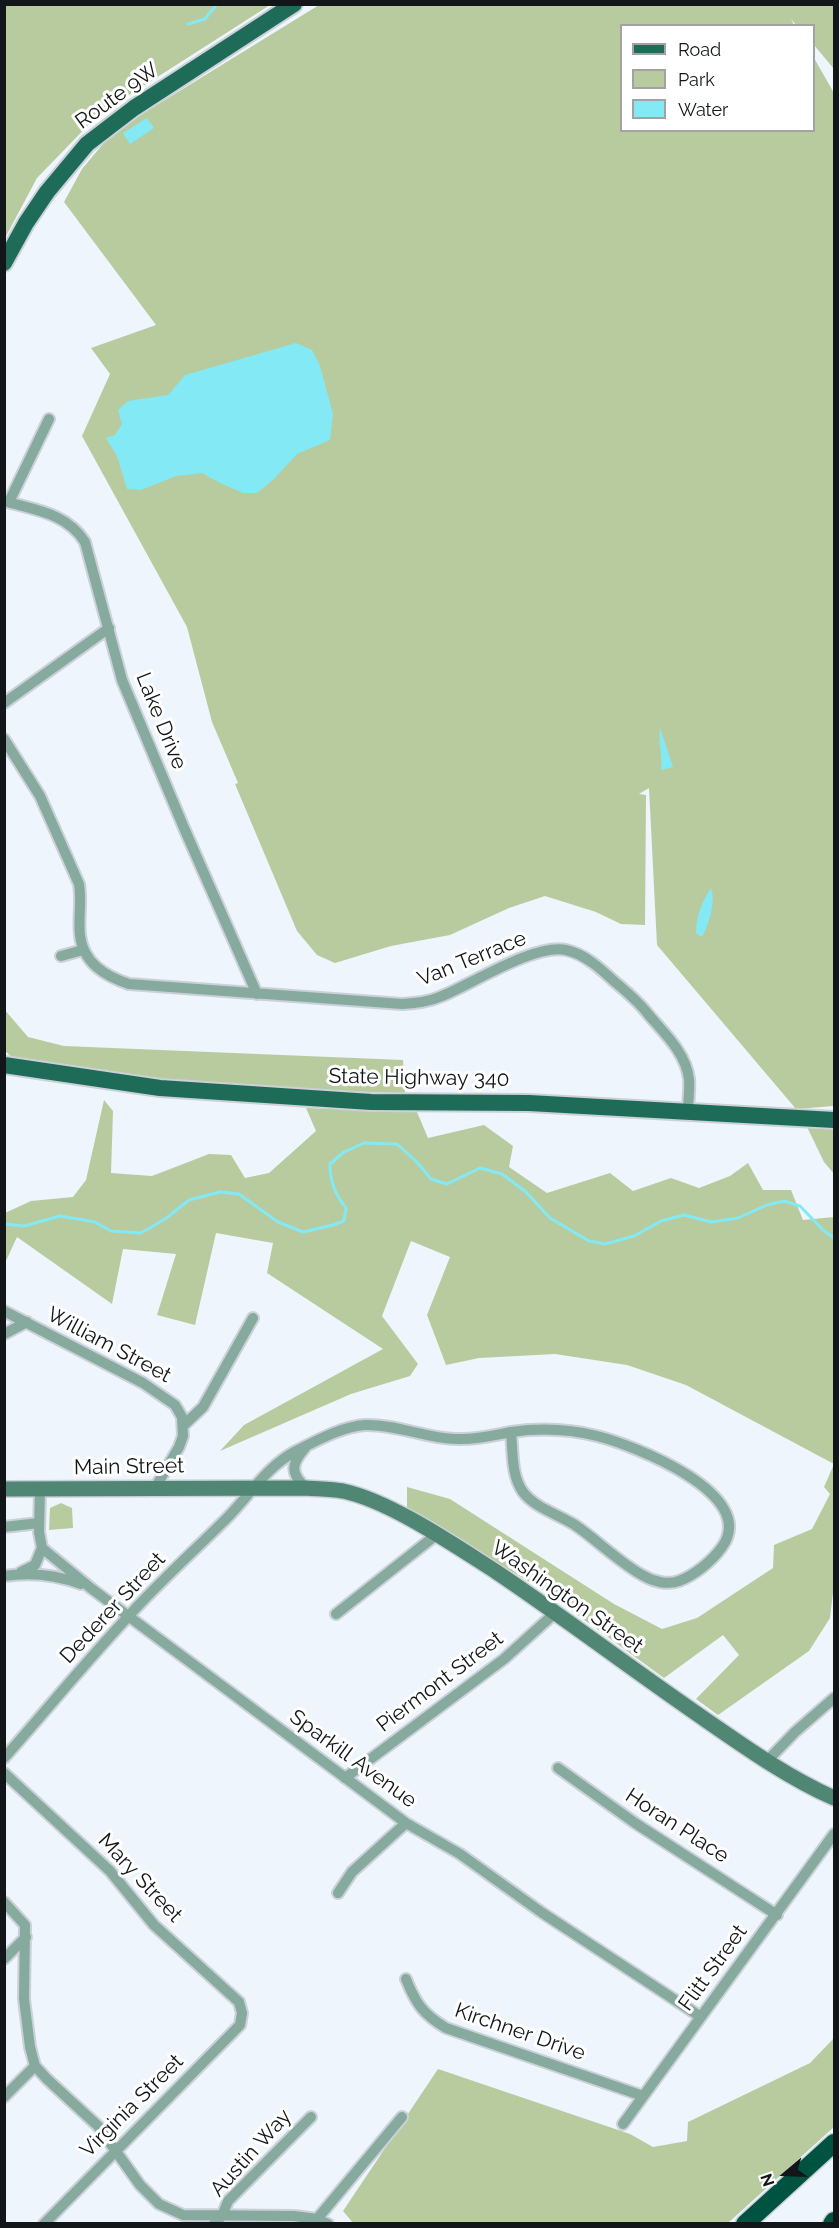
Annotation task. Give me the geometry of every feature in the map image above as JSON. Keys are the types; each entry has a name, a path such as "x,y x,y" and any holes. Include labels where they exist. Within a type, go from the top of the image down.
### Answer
{"highway":[{"path":"745,2223 834,2143"}],"main road":[{"name":"Route 9W","path":"4,263 26,223 47,192 87,144 134,108 294,4"},
{"name":"State Highway 340","path":"6,1066 160,1089 371,1102 529,1103 834,1120"},
{"name":"Main Street","path":"4,1488 254,1488"},
{"name":"Washington Street","path":"254,1488 343,1491 372,1501 436,1535 556,1612 662,1690 767,1761 834,1798"}],"street":[{"path":"7,501 49,419"},
{"name":"Lake Drive","path":"7,501 55,515 69,523 81,534 89,550 122,680 141,730 257,994"},
{"path":"4,703 109,628"},
{"path":"4,739 40,796 79,884 82,899 80,934 83,950 61,956"},
{"name":"Van Terrace","path":"83,950 94,966 111,978 129,984 402,1004 421,1003 441,997 528,956 547,950 564,950 580,955 600,968 642,1006 674,1046 686,1064 690,1081 688,1111"},
{"name":"William Street","path":"4,1311 158,1392 175,1405 184,1425"},
{"path":"155,1488 181,1443 184,1425 203,1407 253,1318"},
{"path":"4,1334 27,1322"},
{"name":"Dederer Street","path":"4,1758 128,1616 241,1504 267,1472 279,1461 308,1445 346,1429 363,1425 439,1438 462,1439 511,1432 562,1430 595,1435 627,1444 657,1457 715,1496 726,1509 728,1525 726,1542 716,1556 693,1574 676,1583 660,1582 643,1576 573,1524 538,1505 524,1493 516,1479 511,1432"},
{"path":"306,1488 296,1479 294,1468 297,1458 308,1445"},
{"path":"10,1575 35,1565 41,1554 40,1489"},
{"path":"4,1527 39,1523"},
{"path":"336,1614 436,1535"},
{"name":"Sparkill Avenue","path":"42,1548 92,1589 406,1823 460,1854 541,1912 701,2017"},
{"path":"10,1575 51,1576 74,1581 92,1589"},
{"name":"Piermont Street","path":"345,1779 504,1659 556,1612"},
{"path":"767,1761 795,1732 834,1698"},
{"name":"Horan Place","path":"558,1768 635,1823 777,1915"},
{"name":"Mary Street","path":"4,1773 110,1871 154,1925 239,2002 242,2013"},
{"path":"338,1893 352,1872 406,1823"},
{"name":"Flitt Street","path":"623,2124 834,1834"},
{"path":"4,1902 25,1925 24,1999 30,2047 35,2066 98,2126 140,2185 159,2204 183,2215 218,2220 294,2216 328,2223"},
{"path":"4,1959 26,1937"},
{"name":"Kirchner Drive","path":"406,1979 419,2007 428,2017 446,2028 643,2096"},
{"name":"Virginia Street","path":"44,2223 240,2025 242,2013"},
{"path":"4,2097 35,2066"},
{"name":"Austin Way","path":"218,2220 228,2201 311,2117"},
{"path":"317,2219 402,2117"}],"green space":[{"path":"4,5 270,5 98,115 37,178 5,238"},
{"path":"319,5 834,5 834,69 815,46 815,24 795,24 791,19 794,24 620,24 620,132 815,132 815,60 834,93 834,1106 796,1109 657,945 649,788 639,794 646,795 645,925 621,924 596,912 545,896 509,908 450,935 391,946 335,963 317,955 297,931 235,784 238,783 212,722 187,627 82,436 110,374 91,348 156,325 64,202 82,169 113,132"},
{"path":"4,1009 28,1037 64,1046 403,1060 405,1093 241,1088 98,1073 14,1059 5,1051"},
{"path":"104,1100 113,1111 111,1173 152,1176 209,1154 231,1155 245,1178 269,1173 316,1131 306,1108 417,1112 428,1138 484,1125 513,1146 509,1167 547,1193 610,1173 633,1191 671,1178 699,1188 730,1176 748,1163 763,1190 791,1190 803,1220 834,1217 834,1464 686,1385 627,1365 555,1354 479,1358 446,1365 427,1315 450,1257 411,1241 382,1316 418,1364 410,1376 351,1394 220,1451 244,1425 383,1349 267,1273 273,1243 216,1233 195,1325 157,1315 176,1254 123,1249 112,1304 17,1237 5,1263 5,1213 31,1201 73,1197 86,1180"},
{"path":"807,1127 834,1129 834,1174 824,1162"},
{"path":"834,1464 834,1584 830,1618 809,1651 718,1715 696,1699 739,1655 723,1635 664,1678 546,1592 407,1508 407,1487 450,1499 614,1604 662,1629 697,1618 773,1568 774,1545 812,1529 830,1494 824,1487"},
{"path":"61,1503 72,1508 73,1528 49,1530 50,1508"},
{"path":"834,2038 834,2127 728,2223 354,2224 343,2211 438,2069 630,2134 653,2147 687,2141 688,2122 810,2063"}],"water":[{"path":"147,118 154,128 130,144 123,133"},
{"path":"296,343 312,350 320,366 333,414 330,440 297,454 273,480 257,493 243,493 202,473 176,476 141,490 127,489 117,456 106,438 115,435 122,424 118,410 128,401 168,395 185,375"},
{"path":"660,728 673,767 661,770 660,739"},
{"path":"711,888 713,900 711,913 702,937 696,933 698,915"}],"waterway":[{"path":"188,24 205,19 217,4"},
{"path":"4,1224 24,1226 60,1216 95,1222 111,1231 141,1233 165,1219 189,1200 220,1192 239,1194 278,1222 303,1232 344,1221 346,1208 334,1188 330,1164 344,1152 364,1143 397,1144 431,1179 447,1184 480,1168 502,1174 526,1192 550,1218 589,1241 605,1244 634,1236 661,1221 684,1215 711,1222 738,1218 767,1205 784,1201 800,1206 834,1238"}]}
